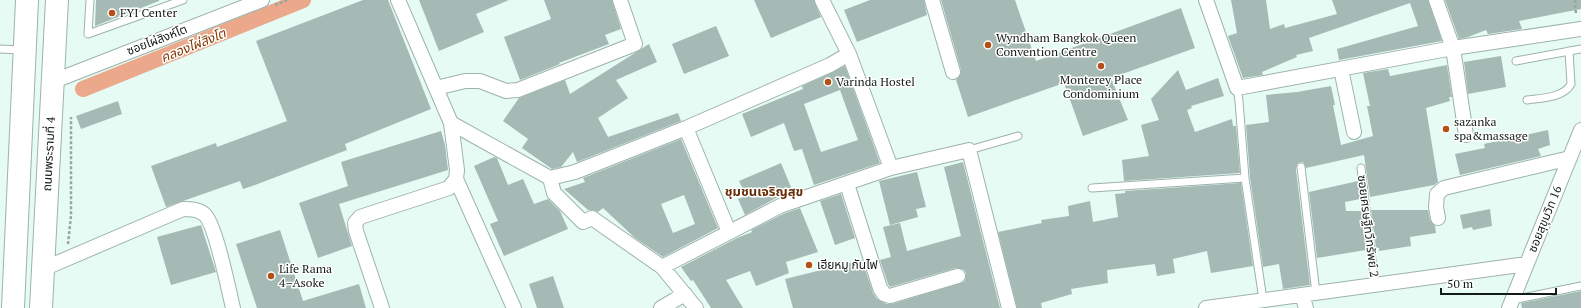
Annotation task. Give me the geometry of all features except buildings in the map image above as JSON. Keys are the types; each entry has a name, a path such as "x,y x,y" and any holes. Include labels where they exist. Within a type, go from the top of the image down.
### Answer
{"main road":[{"path":"13,308 27,0"},
{"name":"ถนนพระรามที่ 4","path":"41,308 54,81 57,0"}],"street":[{"path":"398,0 451,123 457,170 456,179 514,308"},
{"path":"436,88 465,81 480,81 506,91 518,90 635,44 620,0"},
{"path":"822,0 849,54 892,168"},
{"path":"932,0 952,72"},
{"path":"1206,0 1237,88 1453,48 1581,29"},
{"path":"1436,0 1453,48 1466,135"},
{"name":"ซอยไผ่สิงห์โต","path":"54,81 267,3"},
{"path":"451,123 550,178 575,172 686,128 830,65 849,54"},
{"path":"1341,69 1354,132"},
{"path":"686,128 729,232"},
{"name":"ซอยสุขุมวิท 16","path":"1510,304 1581,130"},
{"path":"662,267 780,206 892,168 969,150 1009,308"},
{"path":"1438,218 1436,207 1437,194 1444,188 1570,158"},
{"path":"550,178 554,193 583,222 592,218 662,267 696,308"},
{"path":"382,308 356,231 355,223 360,217 449,188 456,179"},
{"path":"847,184 880,288 884,294 890,296 958,276"},
{"path":"43,269 183,210 192,209 205,214 213,231 233,308"},
{"name":"ซอยเศรษฐีทวีทรัพย์ 2","path":"1206,308 1226,307 1263,300 1308,299 1375,285 1527,264"},
{"path":"661,308 685,294"}],"lane":[{"path":"90,0 88,34 183,0"},
{"path":"0,49 25,50"},
{"path":"1516,61 1581,49"},
{"path":"1527,100 1560,94 1569,87 1571,84 1570,51"},
{"path":"1237,88 1245,178 1263,300"},
{"path":"969,150 1018,136"},
{"path":"1301,167 1308,299"},
{"name":"ซอยเศรษฐีทวีทรัพย์ 2","path":"1361,168 1375,285"},
{"path":"1092,188 1245,178"},
{"path":"1510,304 1581,286"}],"path":[{"path":"267,3 288,0"},
{"path":"65,259 71,216 71,115"}],"waterway":[{"name":"คลองไผ่สิงโต","path":"83,89 303,0"}],"place":[{"name":"FYI Center","path":"112,13"},
{"name":"Wyndham Bangkok Queen Convention Centre","path":"988,45"},
{"name":"Monterey Place Condominium","path":"1101,66"},
{"name":"Varinda Hostel","path":"828,82"},
{"name":"sazanka spa&massage","path":"1446,129"},
{"name":"เฮียหมู กันไฟ","path":"809,265"},
{"name":"Life Rama 4–Asoke","path":"271,276"}],"district":[{"name":"ชุมชนเจริญสุข","path":"764,191"}]}
